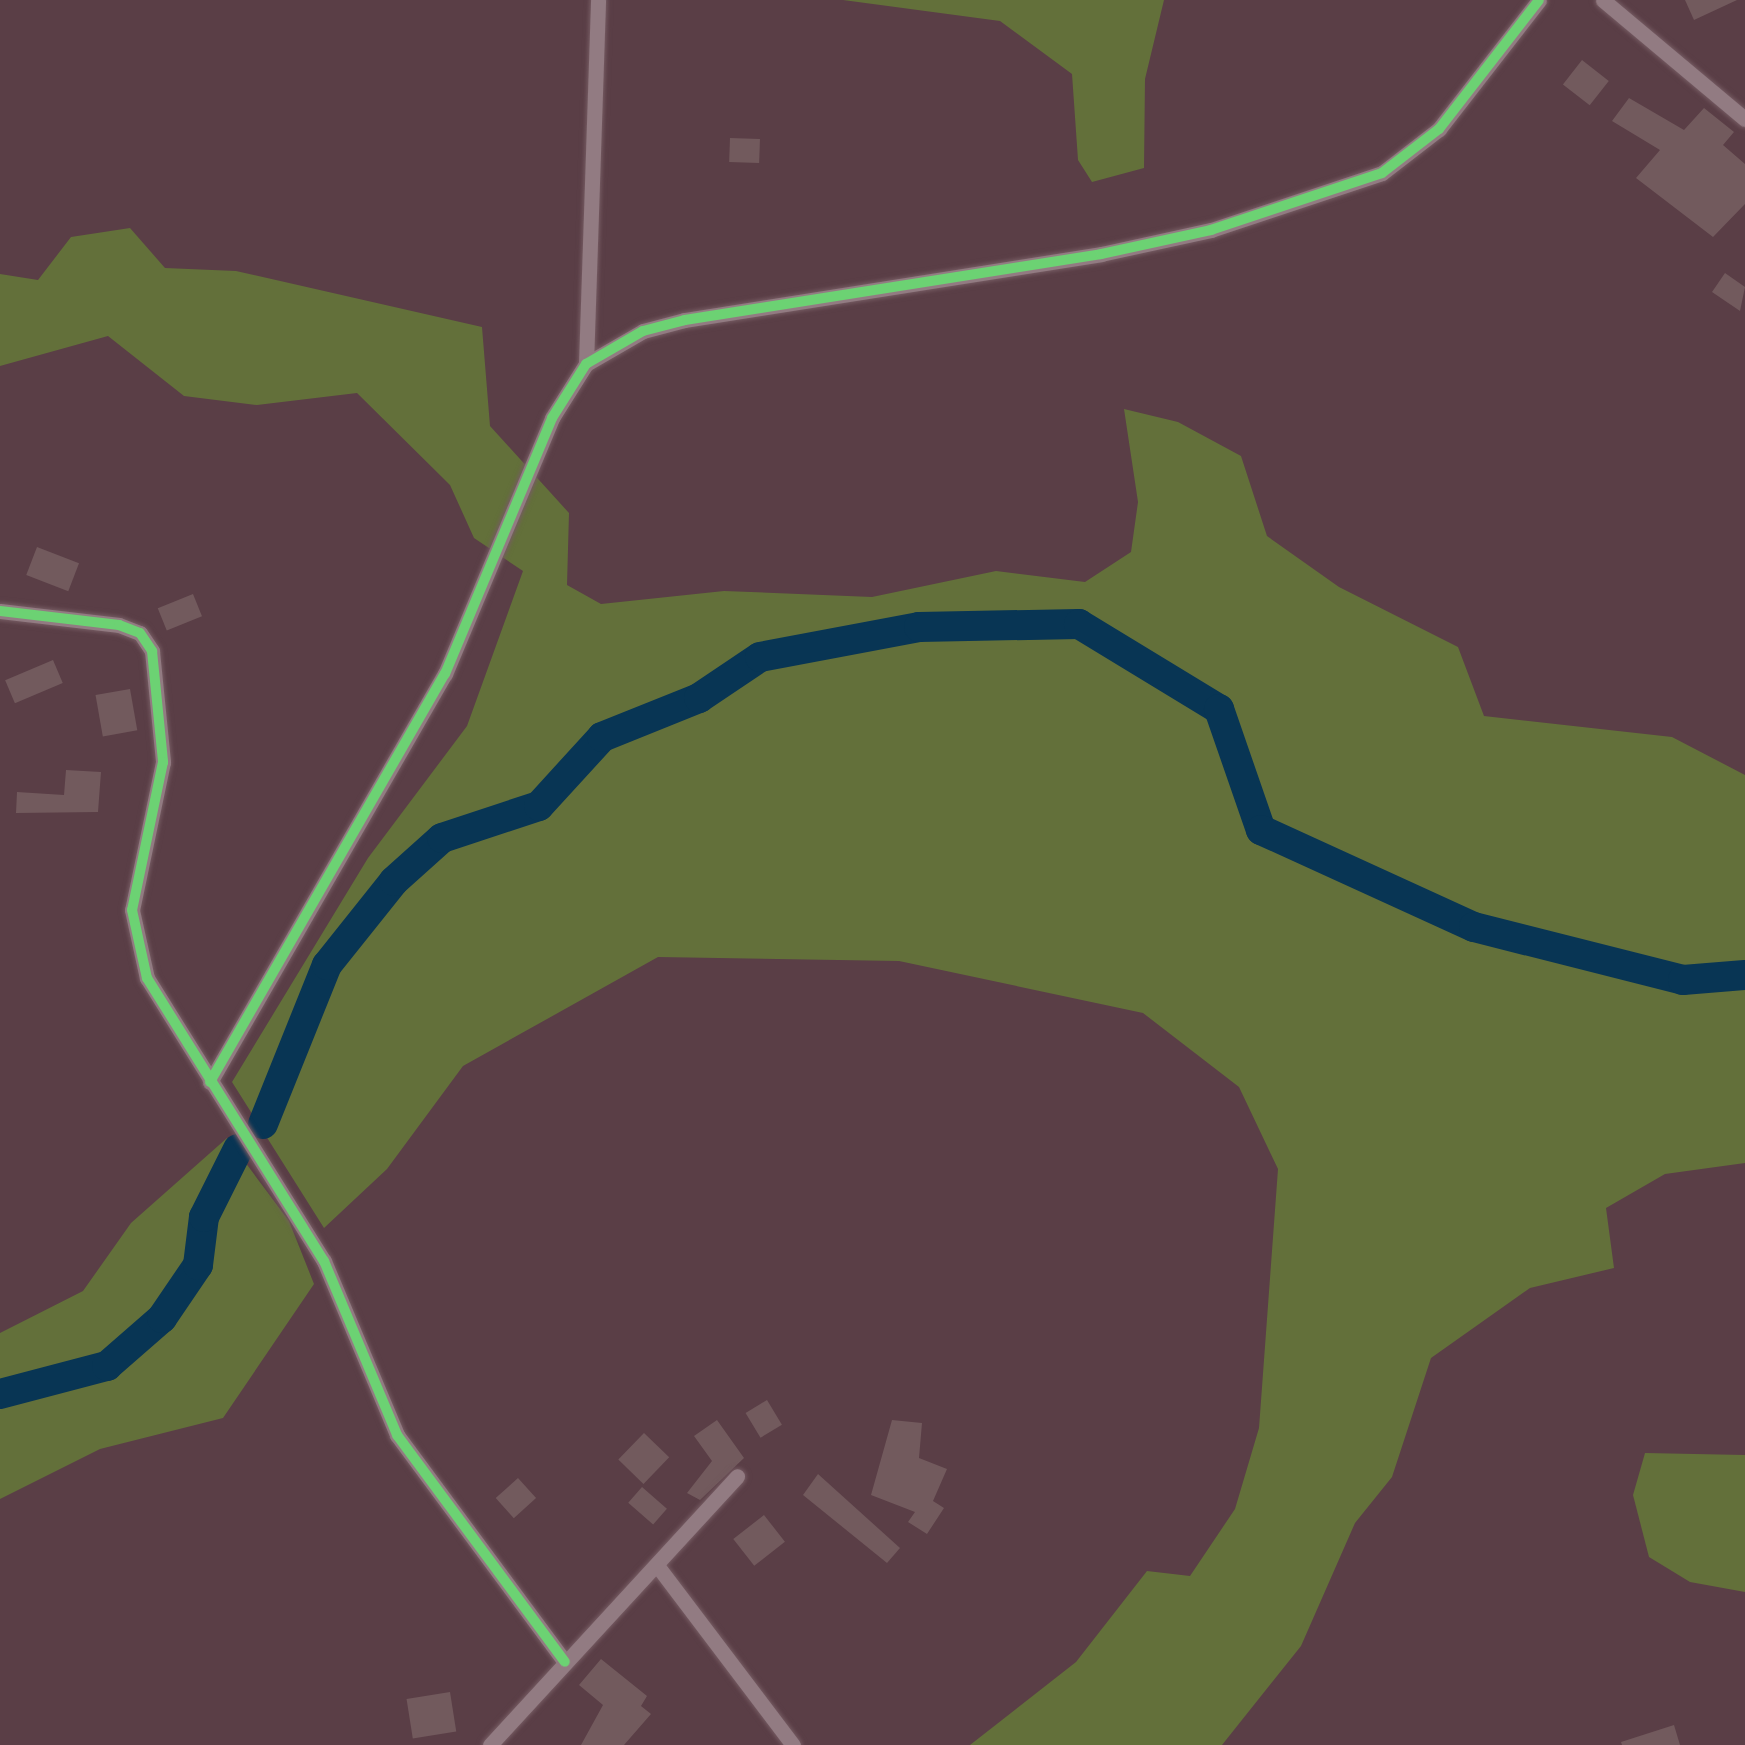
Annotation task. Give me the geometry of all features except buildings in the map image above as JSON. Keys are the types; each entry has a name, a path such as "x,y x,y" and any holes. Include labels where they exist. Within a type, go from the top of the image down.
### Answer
{"street":[{"path":"586,364 598,0"},
{"path":"210,1082 445,674 552,418 586,364 643,330 685,320 1102,254 1210,230 1382,173 1439,129 1540,0"},
{"path":"1602,0 1745,118"},
{"path":"0,611 119,625 140,633 152,651 163,762 135,882 134,937 147,978 324,1261 397,1435 565,1662"},
{"path":"490,1745 565,1662 660,1568 737,1476"},
{"path":"660,1568 793,1745"}],"green space":[{"path":"843,0 1164,0 1145,79 1144,168 1092,182 1078,160 1072,74 1000,21"},
{"path":"130,228 165,268 236,271 482,327 490,426 569,513 567,585 601,604 724,591 872,597 996,571 1085,582 1131,552 1138,502 1124,409 1178,422 1241,456 1267,536 1339,587 1458,647 1484,716 1672,737 1745,775 1745,1163 1665,1174 1606,1208 1614,1268 1530,1288 1431,1358 1392,1477 1355,1523 1301,1646 1222,1745 970,1745 1076,1662 1147,1571 1190,1576 1235,1509 1259,1428 1278,1169 1239,1087 1143,1013 899,961 658,957 463,1066 387,1169 324,1228 232,1082 368,858 467,726 523,571 474,538 450,485 357,393 257,405 184,396 108,336 0,366 0,274 38,280 71,237"},
{"path":"227,1138 289,1221 314,1284 223,1418 100,1449 0,1499 0,1333 83,1291 131,1223"},
{"path":"1645,1453 1745,1455 1745,1592 1690,1582 1649,1557 1633,1495"}],"waterway":[{"path":"263,1124 327,965 394,881 442,838 539,806 602,737 699,698 760,657 919,627 1079,624 1219,709 1261,830 1474,927 1683,980 1745,975"},
{"path":"0,1394 107,1366 162,1318 198,1265 204,1217 238,1149"}],"cycle path":[{"path":"210,1082 445,674 552,418 586,364 643,331 685,320 1101,254 1211,230 1382,173 1439,129 1539,0"},
{"path":"0,611 119,625 140,633 152,651 163,762 132,910 147,978 324,1261 397,1435 565,1662"}]}
